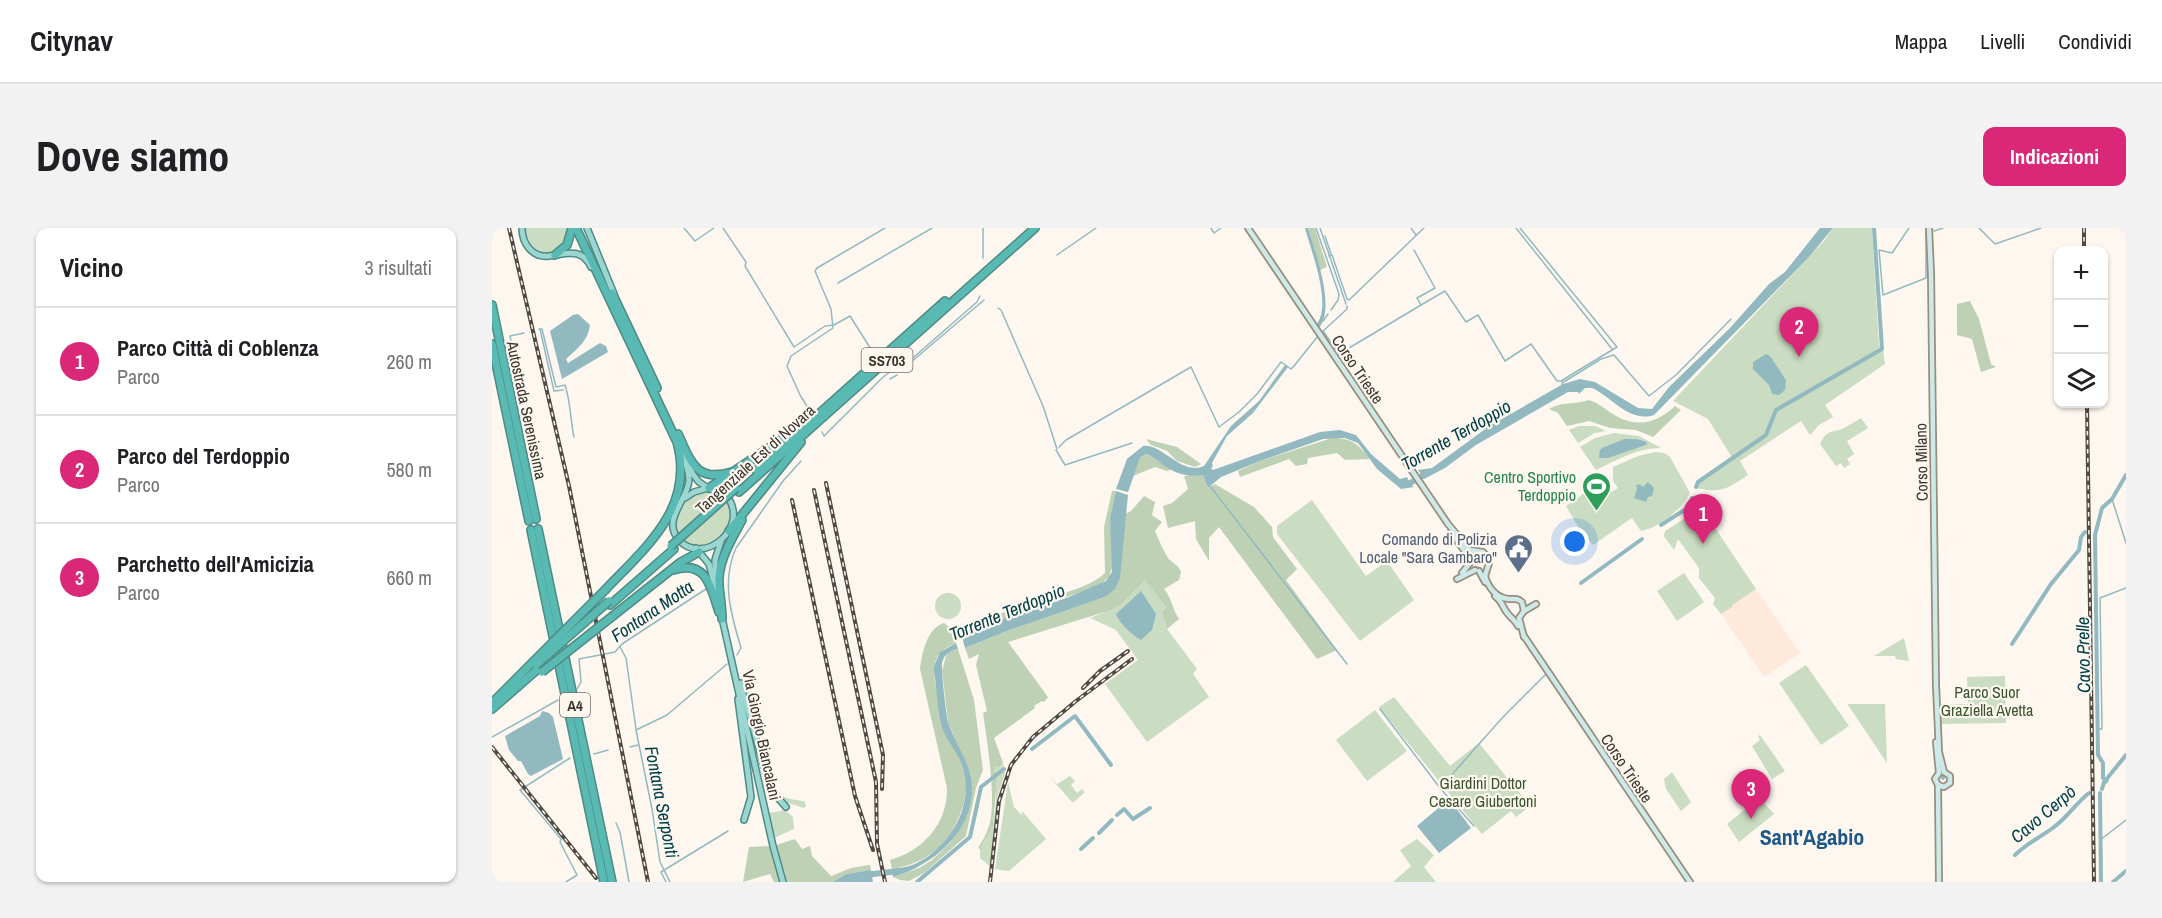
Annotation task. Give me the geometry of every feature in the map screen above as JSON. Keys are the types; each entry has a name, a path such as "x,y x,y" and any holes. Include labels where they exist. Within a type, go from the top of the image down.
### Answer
{"highway":[{"path":"555,255 565,248 574,228"},
{"path":"574,228 615,304"},
{"path":"581,228 679,442 691,462 702,472 717,476 732,472"},
{"name":"Tangenziale Est di Novara","path":"492,706 737,490 1028,228"},
{"name":"Tangenziale Est di Novara","path":"852,387 1035,228"},
{"name":"Autostrada Serenissima","path":"492,305 532,520 492,344"},
{"name":"SS703","path":"708,488 794,431 843,389 852,387 850,396 802,440 729,531"},
{"name":"SS703","path":"656,536 673,506 680,484 679,442"},
{"name":"SS703","path":"715,583 725,553 752,503"},
{"name":"SS703","path":"537,667 606,589 645,550 675,512"},
{"name":"A4","path":"604,882 535,529 612,882"},
{"name":"SS703","path":"537,667 614,615 697,550"},
{"path":"668,572 680,568 691,568 715,583 722,619"}],"main road":[{"path":"522,228 524,240 530,250 542,256 571,252 585,258 615,304"},
{"path":"587,228 615,304"},
{"name":"Corso Trieste","path":"1248,228 1464,549 1471,556"},
{"name":"Corso Milano","path":"1930,228 1936,685 1940,766"},
{"path":"679,442 694,476 708,488 722,492 732,504 734,514 729,531 722,539 697,550 688,547 677,538 673,527 675,512 688,488 689,475 679,442"},
{"path":"683,500 694,492 708,488"},
{"name":"Corso Trieste","path":"1448,524 1468,548 1478,552"},
{"name":"Via Giorgio Biancalani","path":"715,583 714,560 722,539"},
{"name":"Via Giorgio Biancalani","path":"697,550 709,564 715,583 771,838 783,882"},
{"path":"1470,564 1477,570 1512,617 1536,604 1496,594 1486,579 1488,558 1484,553 1478,552 1471,556 1470,564 1457,579 1477,570 1487,568"},
{"path":"1506,608 1511,599"},
{"path":"1522,602 1522,613"},
{"name":"Corso Trieste","path":"1522,613 1520,623 1524,637"},
{"name":"Corso Trieste","path":"1512,617 1690,882"},
{"path":"731,656 750,710 769,784 775,796 786,807"},
{"path":"731,656 751,797 744,820"},
{"name":"Corso Milano","path":"1936,685 1940,766"},
{"path":"1935,701 1940,752"},
{"path":"1940,766 1941,772"},
{"path":"1938,807 1941,786 1935,779 1941,772"},
{"path":"1941,772 1949,775 1951,781 1949,785 1941,786"},
{"path":"1939,882 1938,792 1941,786"}],"shaded area":[{"path":"1756,589 1800,653 1764,677 1721,614"}],"green space":[{"path":"525,228 567,228 566,240 556,252 544,253 538,251 529,241"},
{"path":"1308,228 1315,228 1327,267 1320,270"},
{"path":"1833,228 1872,228 1879,346 1883,350 1885,364 1825,405 1833,417 1819,425 1810,435 1801,421 1740,461 1748,475 1741,480 1719,490 1697,488 1701,480 1733,459 1708,419 1673,401 1824,241"},
{"path":"1970,301 1979,319 1991,364 1996,367 1981,372 1972,339 1957,335 1957,304"},
{"path":"1589,400 1618,417 1641,423 1662,416 1675,406 1681,410 1653,437 1636,430 1610,428 1589,421 1567,426 1558,413 1549,409"},
{"path":"1861,418 1868,428 1847,441 1854,454 1847,459 1850,464 1844,468 1841,463 1836,466 1820,444 1828,433 1844,428"},
{"path":"1579,426 1595,426 1606,431 1595,433 1578,443 1569,430"},
{"path":"1614,433 1639,436 1661,448 1635,452 1596,470 1580,447 1595,438","holes":["1624,439 1636,439 1646,445 1600,450"]},
{"path":"1332,438 1345,439 1354,443 1370,459 1345,460 1337,453 1308,458 1307,464 1296,466 1289,459 1240,477 1238,471 1260,461"},
{"path":"1146,439 1177,447 1201,464 1195,467 1177,461 1167,451 1151,445"},
{"path":"1655,452 1664,453 1670,457 1690,493 1682,505 1655,526 1641,531 1632,518 1593,545 1566,506 1603,480 1611,492 1618,488 1613,481 1613,467 1638,456"},
{"path":"1145,454 1156,458 1172,469 1167,471 1155,467 1133,476 1140,458"},
{"path":"1203,475 1208,488 1215,484 1254,507 1272,527 1273,537 1297,569 1286,580 1337,650 1317,659 1219,527 1209,538 1209,561 1196,539 1195,521 1168,528 1163,506 1172,503 1188,489 1184,476"},
{"path":"710,491 726,500 732,512 729,524 721,535 710,543 697,546 685,542 677,531 675,523 679,509 689,499"},
{"path":"1112,491 1116,491 1110,517 1113,565 1109,577 1099,586 999,620 962,637 959,630 1023,604 1077,589 1105,573 1104,527"},
{"path":"1144,496 1155,502 1152,515 1162,522 1155,531 1168,558 1181,572 1179,580 1164,589 1179,619 1167,629 1162,612 1166,607 1145,580 1122,603 1111,610 1008,642 1048,697 994,738 1003,763 999,768 995,766 994,771 997,774 993,826 980,849 978,848 988,829 992,811 990,768 983,713 987,711 976,665 979,654 969,659 965,648 1105,597 1123,537 1125,514 1131,511"},
{"path":"1312,500 1366,576 1387,561 1414,600 1360,641 1277,534 1277,526"},
{"path":"1694,513 1707,516 1756,589 1721,614 1713,604 1715,598 1699,578 1699,568 1678,539 1674,550 1664,536 1665,531"},
{"path":"1684,573 1704,602 1677,621 1657,591"},
{"path":"1145,579 1166,607 1162,612 1167,629 1197,669 1193,674 1209,697 1147,742 1105,684 1138,660 1116,630 1090,618 1120,603"},
{"path":"948,593 957,597 961,606 957,615 948,619 939,615 935,606 939,597"},
{"path":"944,623 952,629 956,643 944,649 936,660 935,684 963,767 966,779 965,799 955,825 941,846 919,861 892,869 890,860 913,850 931,834 943,813 946,801 947,788 920,669 929,636 933,630"},
{"path":"1904,638 1909,661 1896,659 1895,656 1874,656"},
{"path":"958,649 974,700 983,770 976,788 966,836 924,873 909,881 900,880 893,877 919,868 932,860 950,843 958,831 970,776 948,722 942,671 946,656 949,652"},
{"path":"1806,665 1849,726 1821,745 1779,683"},
{"path":"747,675 760,737 774,785 785,797 805,802 804,808 785,802 774,791 741,676"},
{"name":"Parco Suor Graziella Avetta","path":"2005,676 2006,723 1940,724 1940,705 1968,704 1967,677"},
{"name":"Giardini Dottor Cesare Giubertoni","path":"1394,697 1450,766 1479,743 1530,806 1516,817 1511,811 1482,834 1379,707"},
{"path":"1885,704 1887,763 1848,705"},
{"path":"1375,710 1407,751 1367,781 1336,740"},
{"path":"1760,735 1785,771 1772,779 1752,746 1760,740 1758,736"},
{"path":"1003,763 1005,774 998,795 991,867 980,858 980,849 993,826 996,801 993,771 995,766 1000,768"},
{"path":"1672,772 1691,802 1681,811 1666,789 1664,779"},
{"path":"1048,775 1057,784 1070,776 1075,781 1071,785 1077,793 1082,789 1085,792 1072,802"},
{"path":"1008,782 1014,807 1022,815 1022,811 1046,839 1009,871 995,869"},
{"path":"1759,798 1774,814 1739,842 1727,824"},
{"path":"785,810 793,817 794,829 774,838 769,813"},
{"path":"795,839 802,849 810,846 812,856 831,876 851,868 870,865 871,870 846,874 833,882 787,882 776,845"},
{"path":"1417,839 1434,855 1424,867 1436,882 1393,882 1411,866 1400,850"},
{"path":"770,846 780,882 774,882 770,874 743,882 749,847"}],"water":[{"path":"1305,228 1308,228 1315,251 1325,295 1323,320 1318,329 1316,325 1321,316 1322,292"},
{"path":"1820,228 1833,228 1809,257 1654,415 1645,417 1629,412 1592,388 1585,388 1579,394 1568,392 1476,445 1445,468 1424,479 1418,470 1432,468 1488,427 1563,384 1580,379 1595,382 1638,408 1652,409 1669,387 1730,328 1769,284 1785,272"},
{"path":"578,314 590,325 589,331 578,348 566,359 568,363 600,343 606,346 608,352 562,379 550,331"},
{"path":"1766,354 1770,356 1786,380 1785,390 1779,395 1772,394 1769,385 1753,369 1753,362"},
{"path":"1285,365 1288,367 1253,413 1227,436 1212,463 1213,470 1320,432 1340,430 1356,435 1371,454 1400,479 1407,477 1414,487 1401,489 1377,469 1358,443 1345,438 1323,439 1260,461 1221,477 1208,488 1203,475 1192,476 1176,472 1145,454 1140,458 1128,492 1116,489 1127,459 1143,446 1157,449 1187,467 1204,466 1231,426 1259,401"},
{"path":"1624,439 1647,442 1646,445 1608,458 1599,458 1602,448"},
{"path":"1648,482 1654,488 1652,496 1648,497 1646,502 1634,498 1636,485 1643,487"},
{"path":"1116,491 1128,495 1120,578 1115,589 1105,597 965,648 962,637 999,620 1069,597 1106,581 1112,572 1110,517"},
{"path":"1141,591 1156,614 1152,630 1141,640 1126,628 1116,614"},
{"path":"956,643 958,649 944,657 942,674 948,722 967,763 971,778 972,796 968,812 961,827 939,853 909,871 893,877 892,869 915,864 939,848 948,837 962,811 966,782 959,757 942,727 934,672 940,652"},
{"path":"542,711 553,717 563,759 531,776 521,761 518,761 509,750 505,736 540,716"},
{"path":"1449,799 1471,828 1439,853 1417,826"},
{"path":"871,870 873,882 833,882 846,874"}],"waterway":[{"path":"684,228 695,241 714,228"},
{"path":"723,228 746,262 745,266 794,347 825,326 834,325 850,316 874,354"},
{"name":"Fontana Serponti","path":"810,411 787,366 791,356 833,328 831,309 815,271 885,228"},
{"name":"Fontana Motta","path":"838,283 932,228"},
{"name":"Fontana Serponti","path":"983,228 983,258"},
{"path":"1057,255 1096,228"},
{"path":"1211,228 1214,233 1221,228"},
{"path":"1316,228 1339,294 1331,310"},
{"path":"1320,228 1346,304"},
{"path":"1411,228 1416,235"},
{"path":"1329,256 1332,255 1349,300 1424,228"},
{"path":"1516,228 1612,349"},
{"path":"1421,305 1445,291 1466,322 1478,315 1505,361 1531,344 1557,381 1561,381 1617,347 1520,228"},
{"path":"1696,487 1698,482 1766,435 1776,410 1882,349 1874,228"},
{"path":"1909,228 1892,253 1879,250 1883,295 1926,278 1926,232"},
{"path":"1934,231 1943,228"},
{"path":"1979,228 1995,244 2041,228"},
{"path":"1325,236 1331,254"},
{"path":"1323,331 1339,354 1421,305 1417,298 1435,288 1414,250"},
{"name":"Fontana Serponti","path":"907,363 977,302 980,296"},
{"name":"Fontana Serponti","path":"903,369 984,300"},
{"path":"1322,332 1347,309 1347,306"},
{"path":"998,308 1001,310 1043,406 1057,449"},
{"path":"1323,321 1328,314"},
{"path":"1562,386 1562,383 1601,359 1614,355 1649,396 1676,375 1731,319"},
{"path":"539,329 542,329 556,387 565,385 574,437"},
{"path":"540,329 554,391 563,390"},
{"path":"512,357 514,357 510,336 524,333"},
{"path":"1059,447 1066,440 1191,367 1219,427 1257,394 1281,362 1291,369 1318,336"},
{"name":"Fontana Serponti","path":"822,432 824,436 895,368"},
{"path":"890,379 897,375"},
{"path":"1056,450 1065,465 1132,443"},
{"name":"Fontana Serponti","path":"737,655 741,648 731,610 728,585 731,560 736,548 783,481 801,461"},
{"name":"Torrente Terdoppio","path":"1402,484 1410,483 1428,473"},
{"name":"Cavo Prelle","path":"2103,778 2103,763 2098,755 2095,535 2102,508 2112,499 2126,475"},
{"path":"1210,486 1347,664"},
{"path":"1661,525 1689,507 1692,498"},
{"path":"2112,499 2126,543"},
{"path":"2012,644 2051,584 2079,550 2081,537 2085,532"},
{"path":"1581,583 1642,539"},
{"name":"Fontana Motta","path":"577,689 581,682 579,659 615,652 622,644 709,587"},
{"path":"2098,729 2102,729 2100,598 2126,588"},
{"path":"620,647 626,658 636,729"},
{"name":"Fontana Serponti","path":"670,882 660,862 636,730 667,715 727,664"},
{"path":"1474,826 1440,788 1503,717 1545,675"},
{"name":"Fontana Motta","path":"492,737 558,700"},
{"path":"1380,709 1440,788"},
{"path":"1032,749 1075,716 1111,765"},
{"path":"630,747 638,745"},
{"path":"594,754 608,750"},
{"path":"2105,781 2126,755"},
{"path":"566,882 577,875 560,842 561,839 520,790 570,758"},
{"path":"917,882 970,837 981,787 1004,769"},
{"path":"1941,769 1943,778"},
{"name":"Cavo Prelle","path":"2104,785 2108,779"},
{"name":"Cavo Prelle","path":"2102,789 2104,782"},
{"name":"Cavo Cerpò","path":"2015,855 2059,823 2089,793"},
{"name":"Cavo Prelle","path":"2100,793 2101,882"},
{"path":"1117,815 1124,809 1133,819 1150,808"},
{"path":"1099,833 1112,820"},
{"path":"2100,840 2126,820"},
{"path":"616,823 620,832 629,882"},
{"path":"666,882 661,872 728,831"},
{"path":"1081,849 1093,838"},
{"name":"Torrente Terdoppio","path":"865,875 899,871"},
{"path":"2113,882 2126,871"}],"railway":[{"path":"509,228 569,486 648,882"},
{"path":"2084,228 2084,246"},
{"path":"2087,408 2094,882"},
{"path":"826,483 883,755 882,789"},
{"path":"814,490 876,782 877,844 885,882"},
{"path":"792,500 855,796 873,850"},
{"path":"1083,688 1100,671 1128,651"},
{"path":"990,882 999,801 1011,765 1033,737 1132,659"},
{"path":"492,747 596,878"}],"place":[{"name":"Parco del Terdoppio","path":"1799,357"},
{"name":"Centro Sportivo Terdoppio","path":"1597,512"},
{"name":"Parco Città di Coblenza","path":"1703,544"},
{"name":"Comando di Polizia Locale \"Sara Gambaro\"","path":"1518,574"},
{"name":"Parchetto dell'Amicizia","path":"1751,819"}],"district":[{"name":"Sant'Agabio","path":"1812,837"}]}
